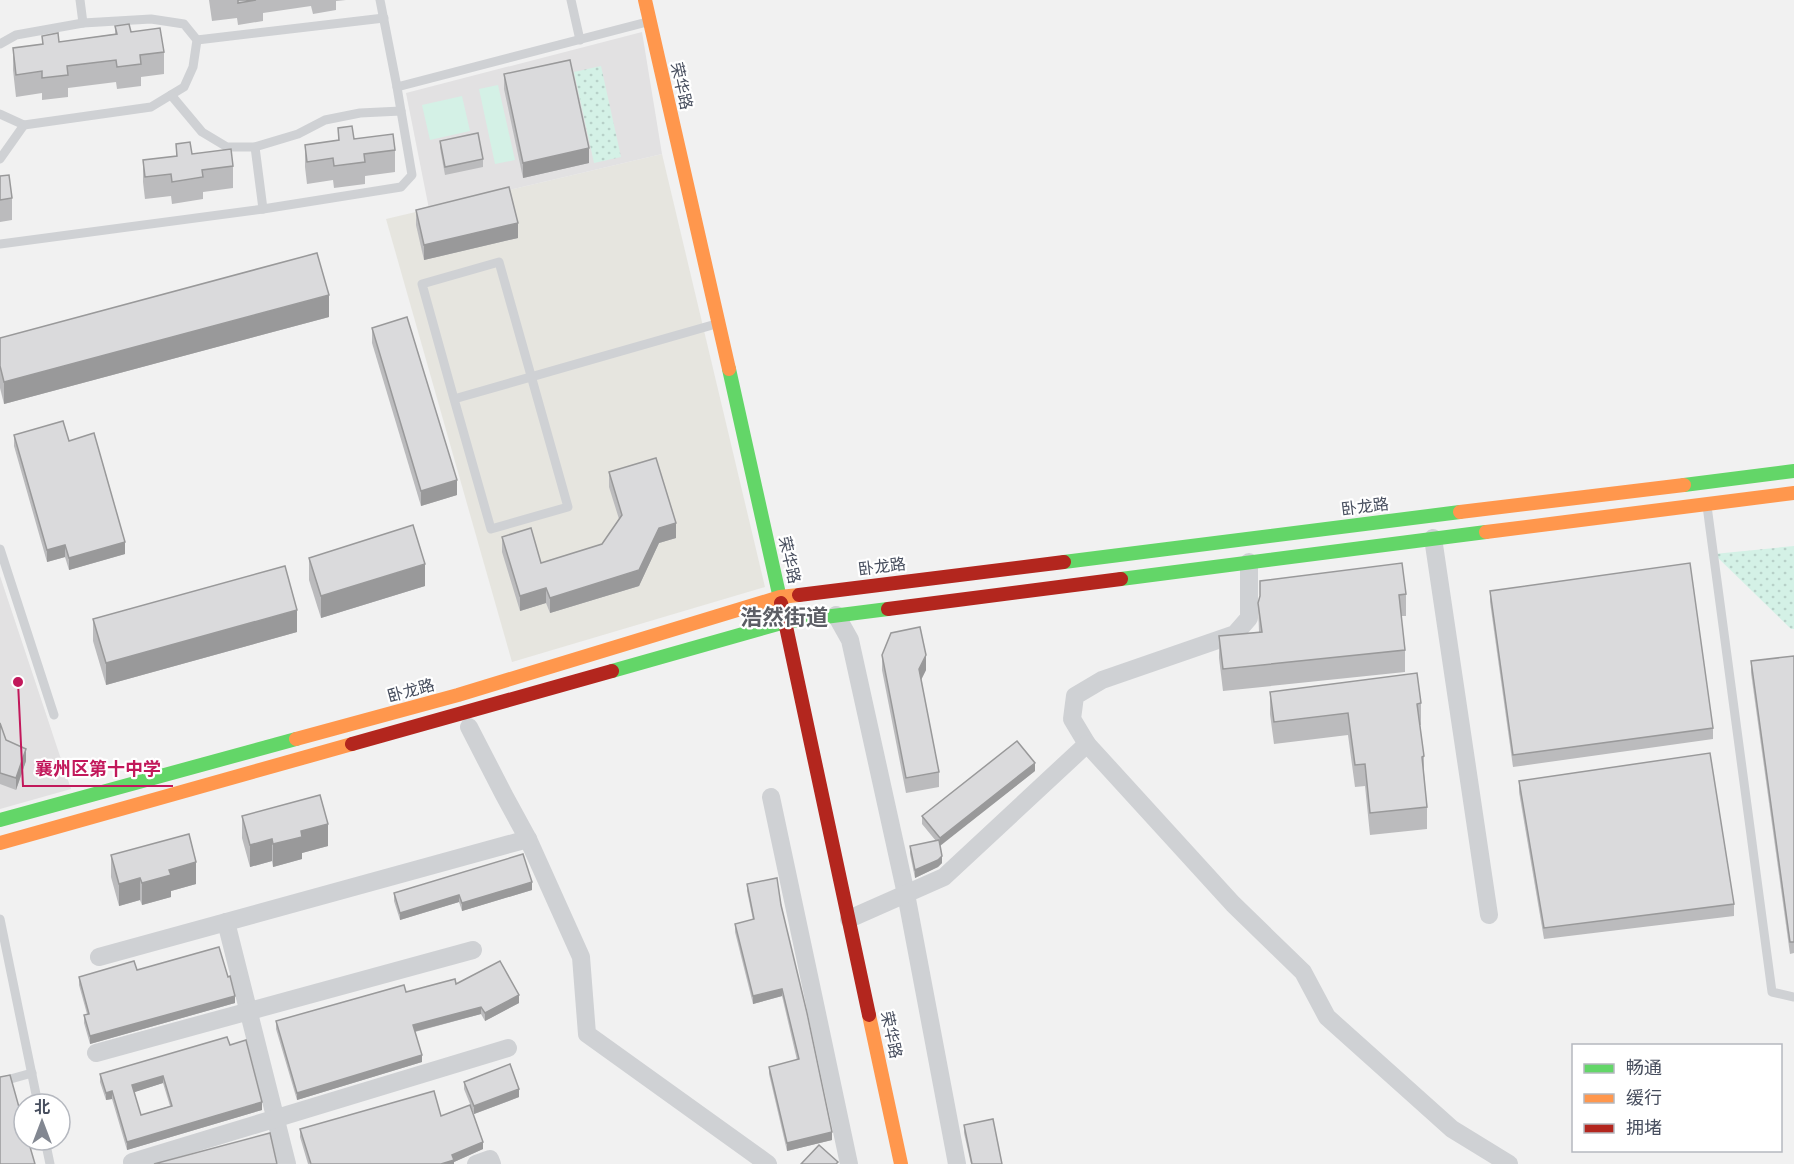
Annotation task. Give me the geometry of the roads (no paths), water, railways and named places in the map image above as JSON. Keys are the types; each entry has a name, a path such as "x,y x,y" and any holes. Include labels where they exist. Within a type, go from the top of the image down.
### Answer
{"main road":[{"name":"荣华路","path":"645,0 780,597 901,1164"},
{"name":"卧龙路","path":"0,820 458,695 780,597 1794,471"},
{"name":"卧龙路","path":"0,843 785,622 1794,493"}],"street":[{"path":"1433,538 1489,915"},
{"path":"1249,562 1249,618 1235,634 1102,680 1075,696 1072,719 1087,744 1233,904 1303,972 1327,1017 1452,1129 1509,1164"},
{"path":"836,615 850,640 906,894 957,1164"},
{"path":"469,727 528,839 581,957 586,1034 768,1164"},
{"path":"849,919 944,877 1087,744"},
{"path":"771,797 849,1164"},
{"path":"99,957 528,839"},
{"path":"226,922 287,1164"},
{"path":"96,1053 473,950"},
{"path":"132,1162 508,1048"},
{"path":"476,1164 490,1159 492,1164"}],"lane":[{"path":"80,0 83,23"},
{"path":"0,244 262,209 401,187 412,175 381,0"},
{"path":"571,0 580,40"},
{"path":"198,40 384,18"},
{"path":"0,44 16,35 83,23 151,19 184,24 198,40 194,67 184,87 152,107 24,125 0,114"},
{"path":"396,87 650,22"},
{"path":"171,95 202,132 227,147 255,147 298,134 325,120 360,113 401,111"},
{"path":"0,159 24,125"},
{"path":"255,147 262,209"},
{"path":"499,262 568,507 490,529 454,399 422,284 499,262"},
{"path":"454,399 718,323"},
{"path":"1707,504 1772,992 1794,997"},
{"path":"0,549 54,715"},
{"path":"0,919 36,1092"},
{"path":"0,1082 32,1073"}],"place":[{"name":"襄州区第十中学","path":"18,682"}],"district":[{"name":"浩然街道","path":"784,617"}]}
